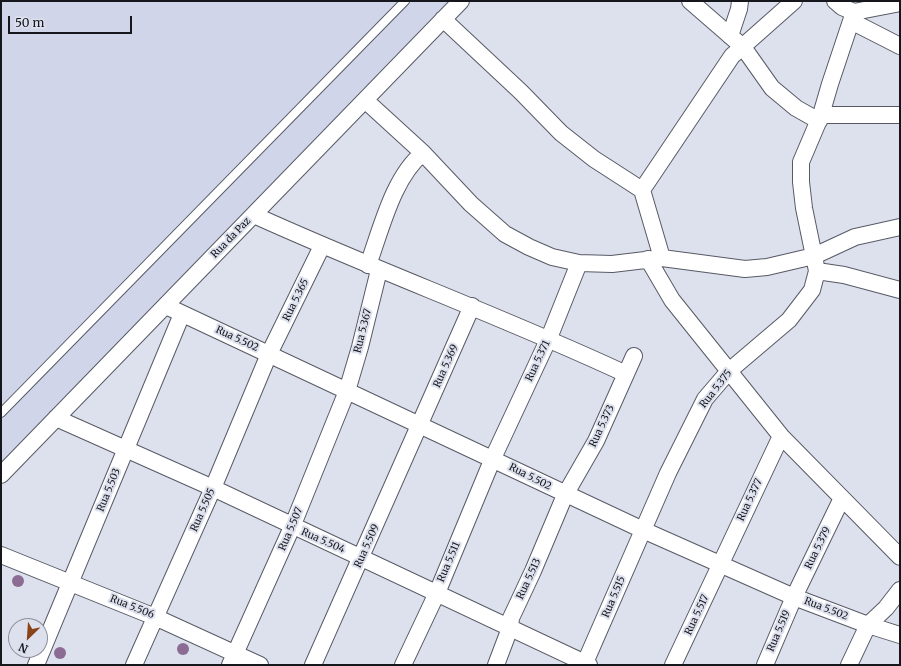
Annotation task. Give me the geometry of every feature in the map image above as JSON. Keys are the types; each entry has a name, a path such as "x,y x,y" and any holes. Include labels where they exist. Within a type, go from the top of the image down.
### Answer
{"street":[{"name":"Rua da Paz","path":"1,475 461,1"},
{"path":"690,1 743,47 772,88 796,108 820,118 900,115"},
{"path":"730,36 739,9 740,1"},
{"path":"794,1 732,56 642,190 655,258 672,300 781,436 900,557"},
{"path":"835,1 852,17 900,46"},
{"path":"852,17 900,3"},
{"path":"816,264 800,182 801,162 820,118 852,17"},
{"path":"443,19 521,92 561,133 594,159 642,190"},
{"path":"365,100 423,152 471,204 505,234 529,248 552,257 579,263 612,264 655,258 745,269 816,264 844,275 900,290"},
{"name":"Rua 5.367","path":"347,391 360,347 374,268 390,202 408,167 423,152"},
{"path":"254,214 322,246 374,268 549,338 626,374"},
{"path":"816,264 855,237 900,227"},
{"name":"Rua 5.365","path":"269,354 322,246"},
{"name":"Rua 5.371","path":"493,458 549,338 579,263"},
{"name":"Rua 5.375","path":"643,530 685,435 705,399 729,371 789,320 812,290 816,264"},
{"name":"Rua 5.502","path":"166,306 419,426 493,458 565,495 643,530 794,597 868,625 900,635"},
{"name":"Rua 5.369","path":"419,426 472,306"},
{"name":"Rua 5.503","path":"36,665 182,314"},
{"name":"Rua 5.505","path":"134,665 213,488 269,354"},
{"name":"Rua 5.373","path":"565,495 596,441 634,356"},
{"name":"Rua 5.507","path":"233,659 292,527 347,391"},
{"name":"Rua 5.504","path":"56,418 125,451 213,488 292,527 437,593 586,664"},
{"name":"Rua 5.509","path":"313,665 419,426"},
{"name":"Rua 5.377","path":"720,564 781,436"},
{"name":"Rua 5.511","path":"403,665 437,593 493,458"},
{"name":"Rua 5.513","path":"496,665 510,628 511,618 533,571 565,495"},
{"name":"Rua 5.379","path":"794,597 842,498"},
{"name":"Rua 5.515","path":"586,664 643,530"},
{"name":"Rua 5.506","path":"1,555 155,617 233,659 260,665"},
{"name":"Rua 5.517","path":"673,665 720,564"},
{"path":"849,665 868,625 886,608 900,590"},
{"name":"Rua 5.519","path":"765,665 794,597"}],"lane":[{"path":"1,413 405,1"}],"shaded area":[{"path":"1,1 458,1 1,465"}]}
